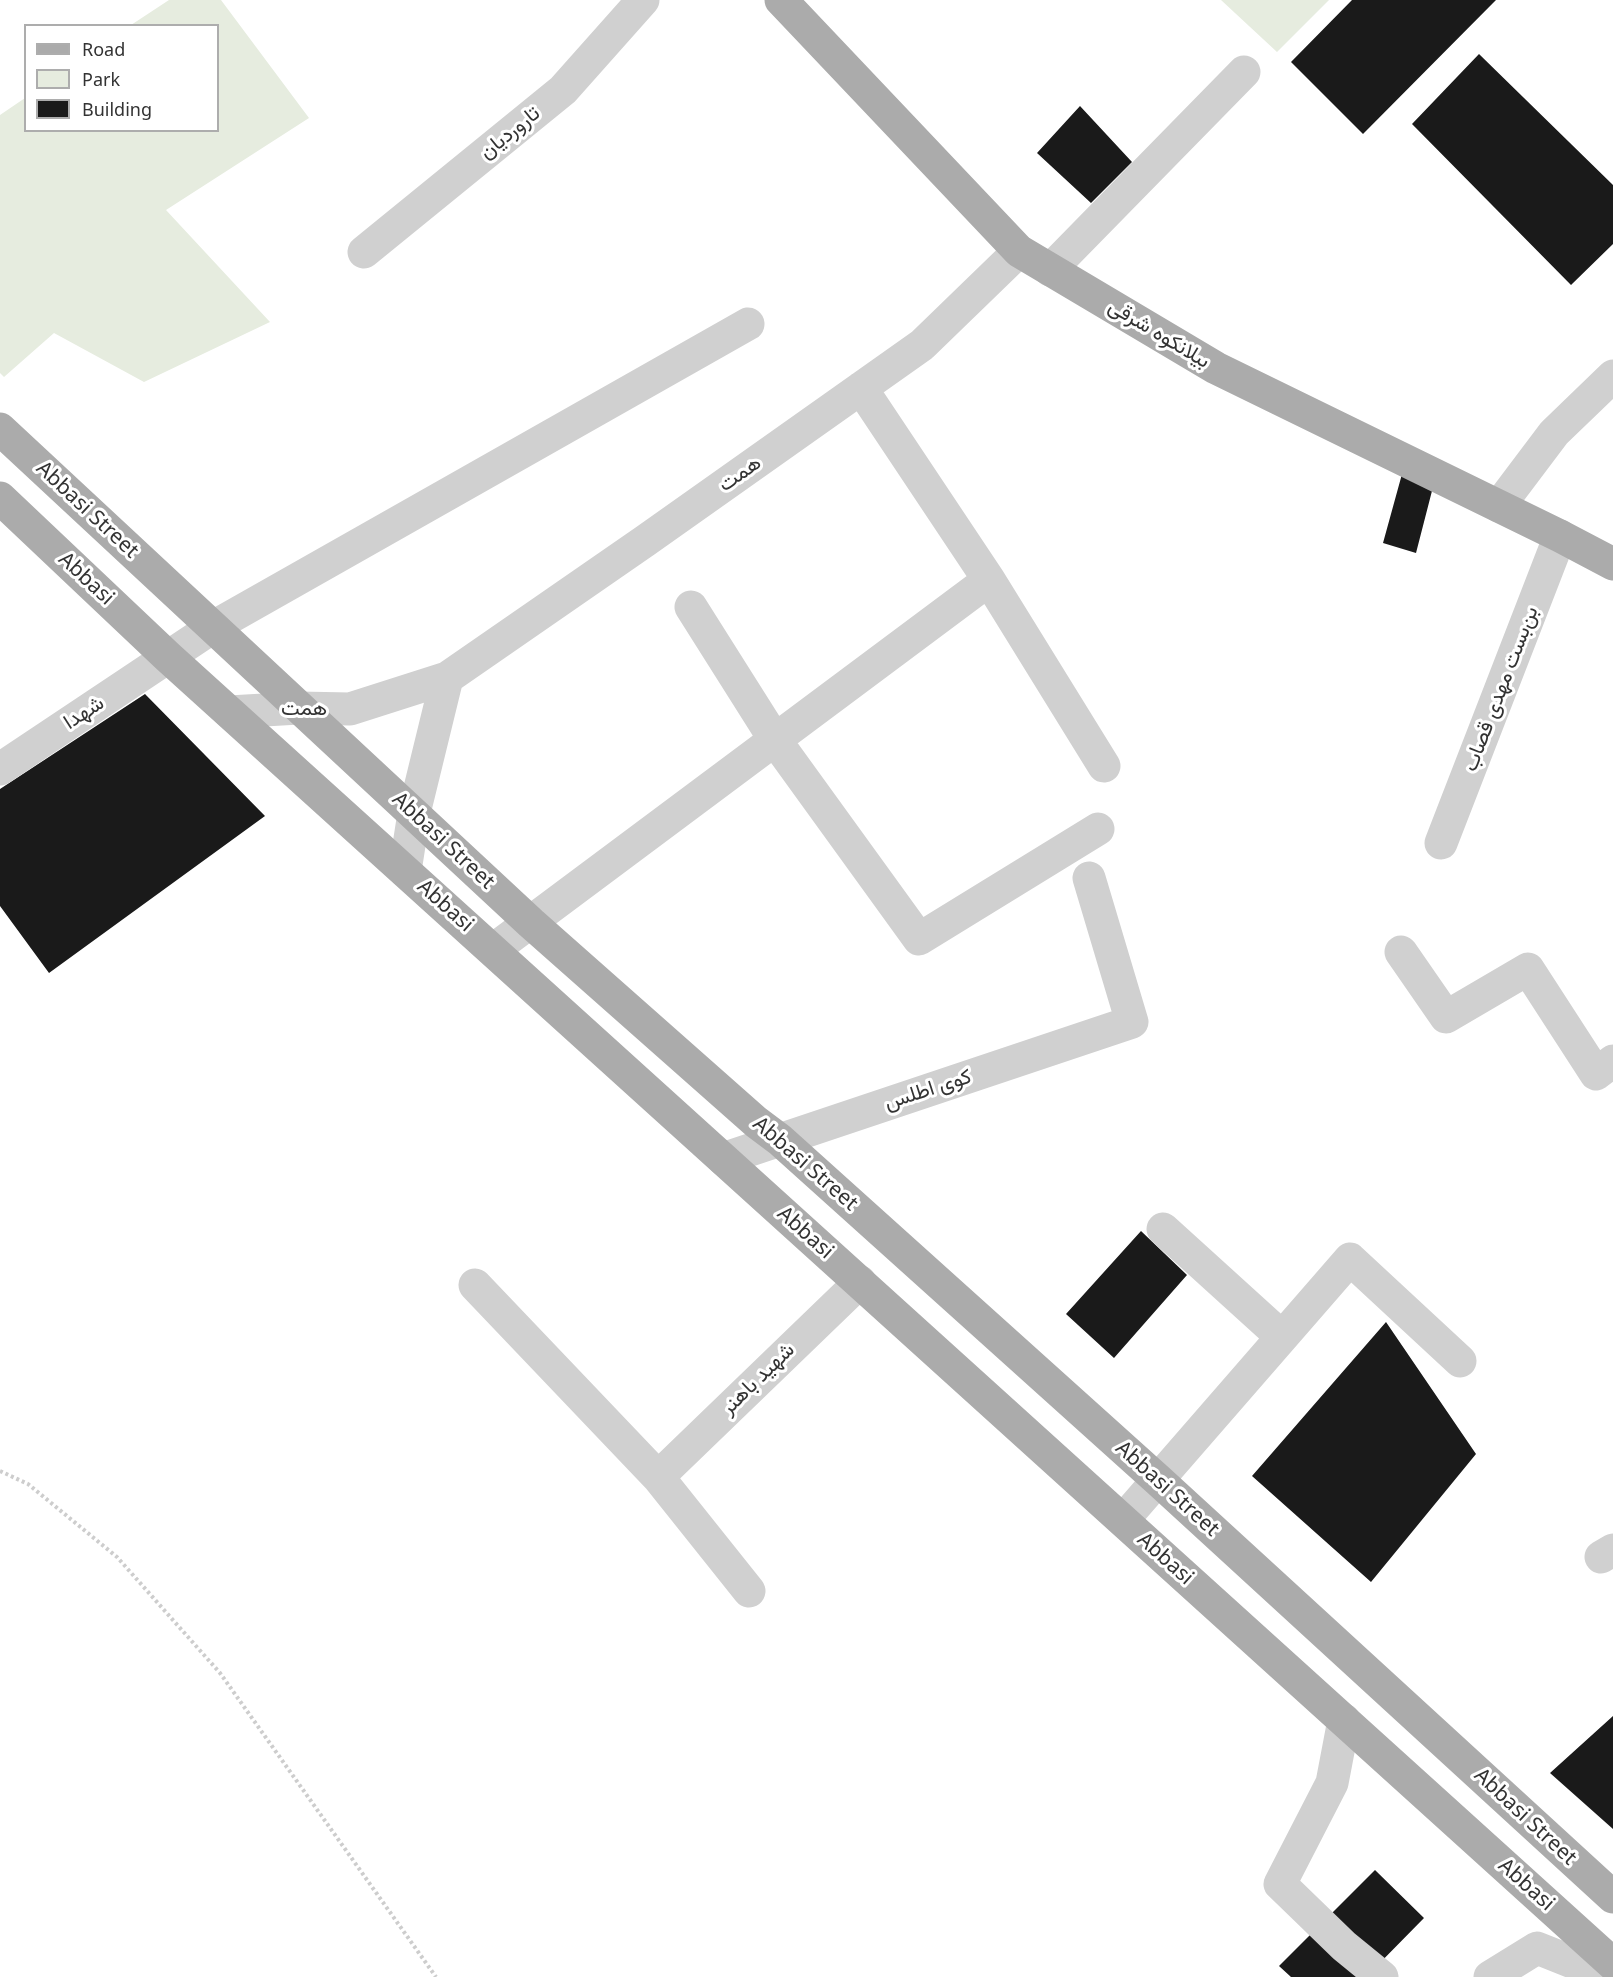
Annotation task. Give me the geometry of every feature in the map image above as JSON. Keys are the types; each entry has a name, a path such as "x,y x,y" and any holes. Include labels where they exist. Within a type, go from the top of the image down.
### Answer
{"main road":[{"name":"بیلانکوه شرقی","path":"781,0 1019,251 1216,368 1613,564"},
{"name":"Abbasi Street","path":"0,429 531,923 756,1122 780,1140 1158,1480 1613,1897"},
{"name":"Abbasi","path":"0,498 168,657 1613,1964"}],"street":[{"name":"تاروردیان","path":"364,252 563,90 643,0"},
{"path":"1050,270 1244,72"},
{"name":"همت","path":"229,711 299,708 350,709 447,678 922,345 1019,251"},
{"name":"شهدا","path":"0,768 213,627 748,324"},
{"path":"1499,506 1554,432 1613,376"},
{"path":"861,388 989,580 1104,766"},
{"name":"بن‌بست مهدی قصاب","path":"1441,843 1560,536"},
{"path":"493,950 989,580"},
{"path":"691,607 775,740 919,939 1098,829"},
{"path":"405,871 414,813 447,678"},
{"name":"کوی اطلس","path":"723,1159 1132,1022 1089,878"},
{"path":"1401,952 1446,1017 1528,969 1596,1074 1613,1061"},
{"path":"1163,1229 1282,1336"},
{"path":"1123,1520 1350,1259 1460,1360"},
{"name":"شهید باهنر","path":"658,1477 860,1282"},
{"path":"475,1285 658,1477 749,1591"},
{"path":"1344,1720 1332,1783 1280,1884 1344,1947 1382,1977"},
{"path":"1490,1977 1537,1948 1610,1977"}],"path":[{"path":"0,1471 28,1484 117,1557 220,1673 436,1977"}],"green space":[{"path":"169,0 221,0 309,118 166,210 270,322 144,382 54,333 4,377 0,373 0,115 24,99 24,132 219,132 219,24 133,24"},
{"path":"1221,0 1329,0 1277,52"}],"building":[{"path":"1352,0 1496,0 1363,134 1291,62"},
{"path":"1479,54 1613,185 1613,244 1571,285 1412,124"},
{"path":"1080,106 1132,162 1091,203 1037,153"},
{"path":"1402,474 1433,487 1416,553 1383,543"},
{"path":"145,694 265,816 49,973 0,906 0,789"},
{"path":"1141,1231 1187,1275 1114,1358 1066,1314"},
{"path":"1386,1322 1476,1454 1371,1582 1252,1476"},
{"path":"1613,1716 1613,1829 1550,1773"},
{"path":"1375,1870 1424,1918 1366,1977 1291,1977 1279,1966"}]}
